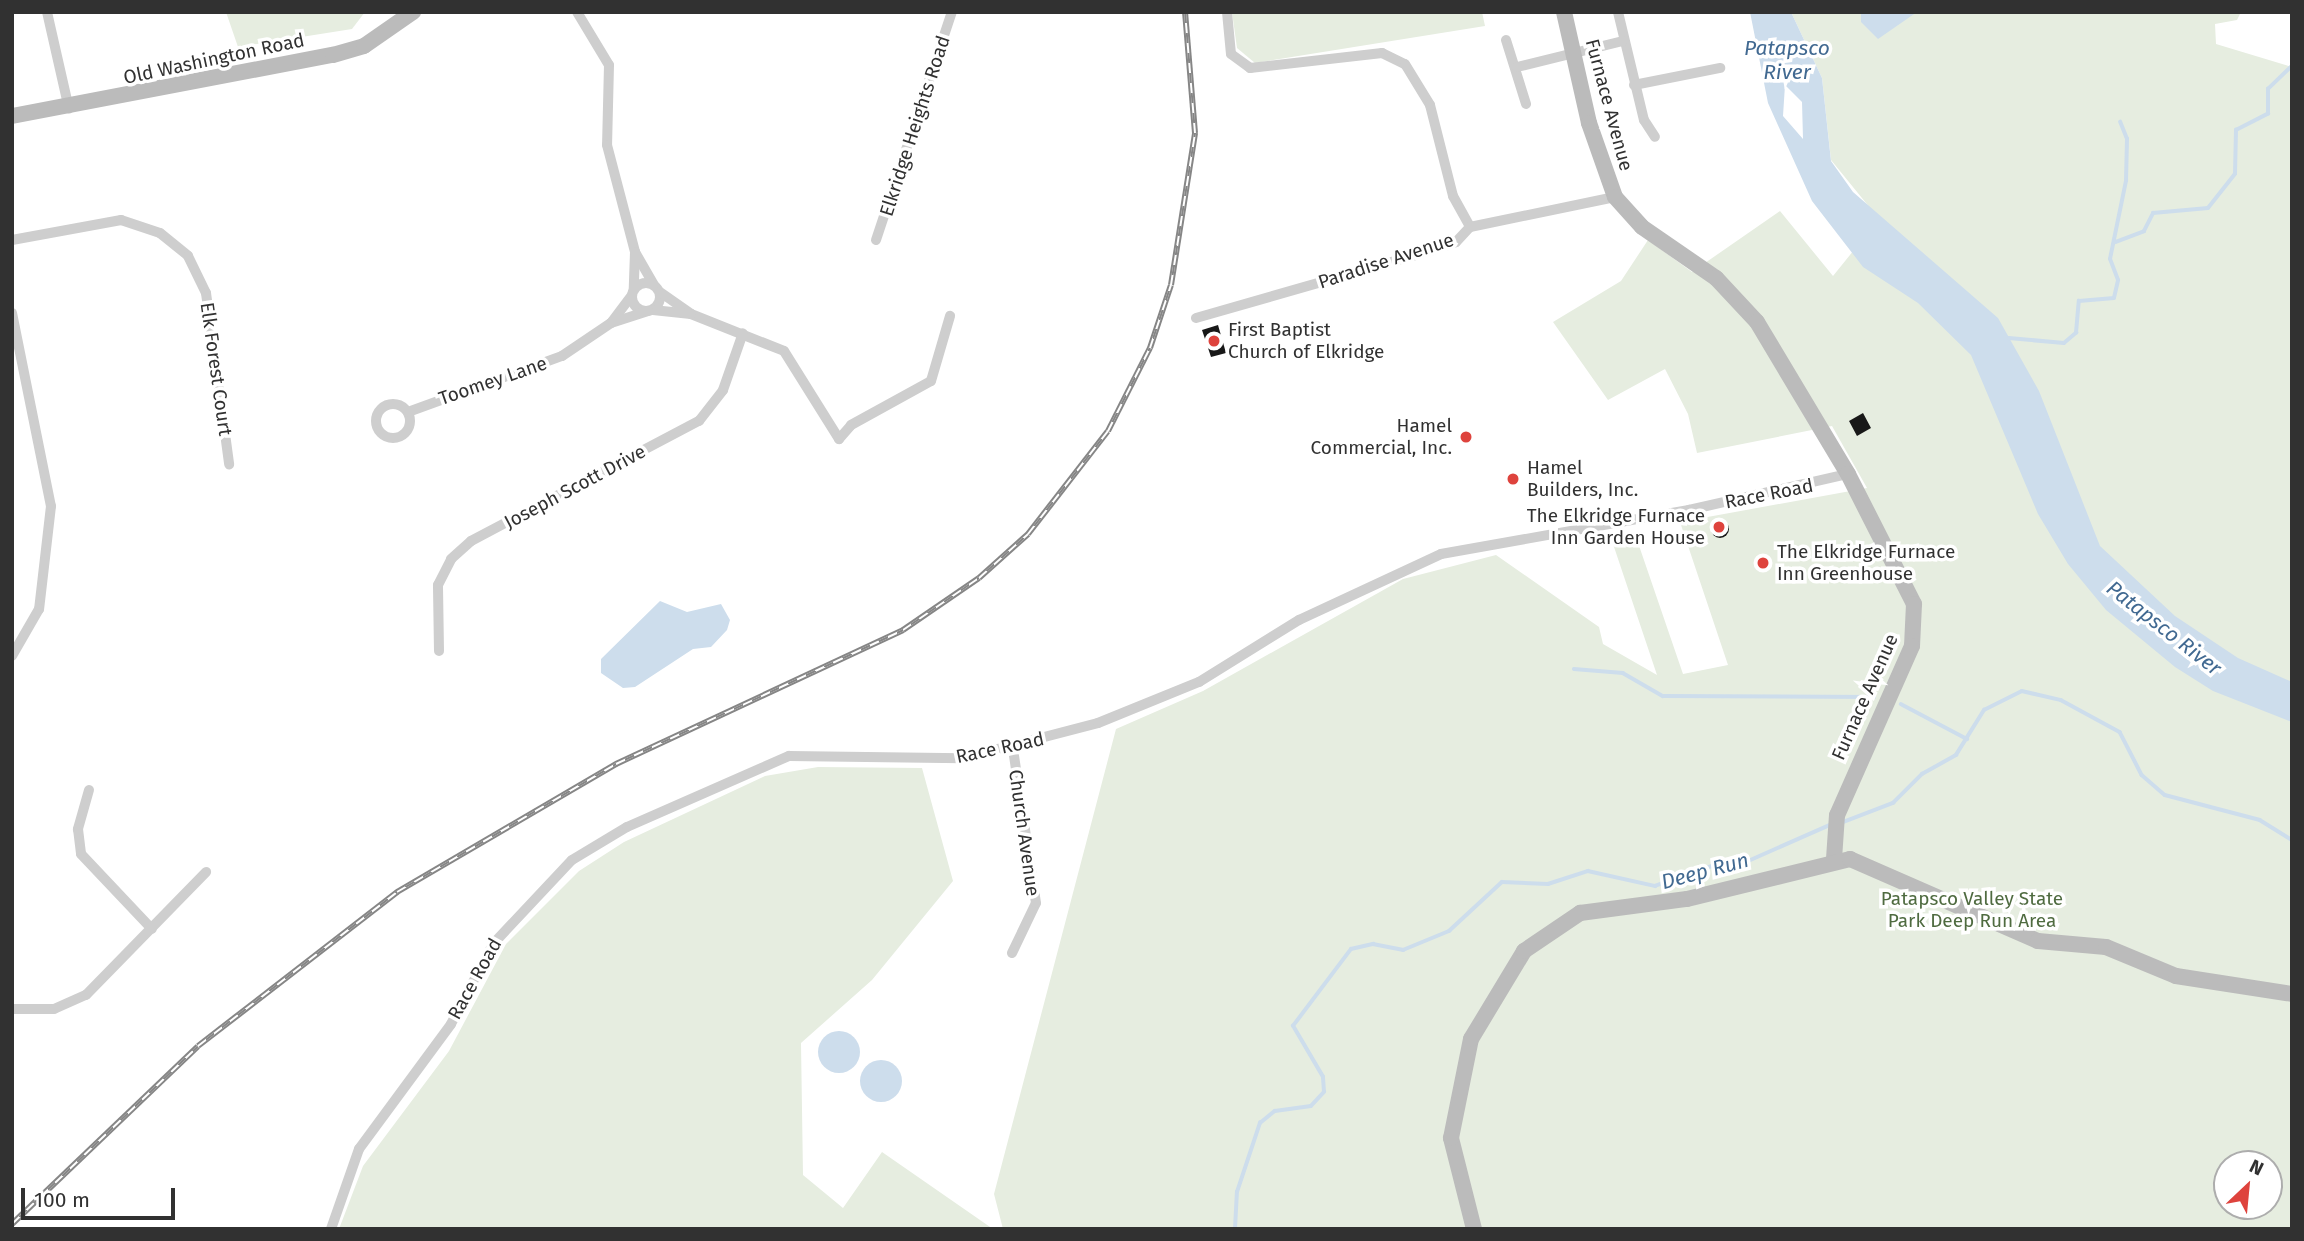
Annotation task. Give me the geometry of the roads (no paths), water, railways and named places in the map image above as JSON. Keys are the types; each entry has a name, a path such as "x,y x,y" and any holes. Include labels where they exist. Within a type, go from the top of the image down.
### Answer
{"street":[{"path":"47,12 69,109"},
{"name":"Old Washington Road","path":"12,116 69,109 349,51 413,12"},
{"path":"577,12 609,65 607,145 635,252 657,289 691,314"},
{"name":"Elkridge Heights Road","path":"876,240 952,12"},
{"path":"1227,12 1231,54 1250,68 1382,53 1405,64 1430,106 1452,195 1470,227"},
{"name":"Furnace Avenue","path":"1564,12 1573,54 1615,197 1642,227 1703,268 1746,307 1847,474 1909,592 1917,624 1837,815 1833,832 1834,859"},
{"path":"1618,12 1634,85 1655,137"},
{"path":"1506,40 1517,67 1526,104"},
{"path":"1517,67 1623,41"},
{"path":"1634,85 1720,68"},
{"name":"Paradise Avenue","path":"1196,318 1433,250 1457,242 1470,227 1615,197"},
{"name":"Elk Forest Court","path":"12,240 121,220 160,233 188,256 206,293 229,464"},
{"path":"635,252 633,292 636,307 691,314 743,333 794,359 839,439 851,425 930,381 950,316"},
{"path":"633,292 657,289"},
{"path":"650,310 657,289"},
{"name":"Toomey Lane","path":"611,323 633,292"},
{"name":"Toomey Lane","path":"408,412 535,370 611,323 650,310"},
{"path":"12,313 51,506 39,609 12,656"},
{"name":"Joseph Scott Drive","path":"439,651 438,585 460,549 699,421 723,390 743,333"},
{"name":"Race Road","path":"331,1229 359,1149 451,1024 493,944 572,860 682,800 779,758 840,752 940,759 1013,749 1170,695 1299,620 1429,558 1818,485 1847,474"},
{"name":"Church Avenue","path":"1012,953 1035,903 1013,749"},
{"path":"89,790 78,829 81,854 152,929"},
{"path":"1474,1229 1452,1155 1456,1091 1480,1017 1536,939 1580,913 1686,899 1834,859 1876,867 2038,941 2106,947 2176,976 2292,994"},
{"path":"12,1009 54,1009 86,995 206,872"}],"water":[{"name":"Patapsco River","path":"1750,12 1791,12 1822,78 1831,161 1853,192 1998,318 2039,391 2100,546 2175,616 2238,658 2292,682 2292,722 2213,691 2175,667 2106,610 2068,564 2038,514 1971,355 1918,303 1863,267 1812,201 1768,103","holes":["1785,85 1802,102 1803,139 1783,116"]},
{"path":"1861,12 1917,12 1878,39 1861,22"},
{"path":"660,601 687,612 721,604 730,620 727,630 711,647 693,649 635,687 623,688 601,673 601,659"},
{"path":"839,1031 854,1037 860,1052 854,1067 839,1073 824,1067 818,1052 824,1037"},
{"path":"881,1060 896,1066 902,1081 896,1096 881,1102 866,1096 860,1081 866,1066"}],"waterway":[{"path":"2116,242 2144,231 2153,213 2208,208 2235,174 2236,130 2268,114 2268,89 2292,66"},
{"path":"2009,338 2064,343 2076,333 2079,301 2114,298 2118,280 2110,259 2126,181 2127,139 2120,122"},
{"path":"1574,669 1623,673 1663,696 1874,697"},
{"name":"Deep Run","path":"1841,823 1893,803 1922,774 1956,755 1984,710 2022,691 2061,700 2120,732 2142,775 2165,795 2260,820 2292,840"},
{"path":"1901,704 1967,739"},
{"name":"Deep Run","path":"1235,1229 1237,1192 1260,1123 1275,1111 1311,1106 1324,1092 1323,1077 1293,1026 1351,949 1373,944 1403,950 1449,931 1502,882 1548,884 1588,871 1655,886 1712,866 1746,862 1830,825"}],"railway":[{"path":"12,1224 198,1046 397,892 616,764 903,630 979,578 1028,534 1108,431 1150,348 1171,285 1195,133 1185,12"}],"place":[{"name":"First Baptist Church of Elkridge","path":"1214,341"},
{"name":"Hamel Commercial, Inc.","path":"1466,437"},
{"name":"Hamel Builders, Inc.","path":"1513,479"},
{"name":"The Elkridge Furnace Inn Garden House","path":"1719,527"},
{"name":"The Elkridge Furnace Inn Greenhouse","path":"1763,563"}],"park label":[{"name":"Patapsco Valley State Park Deep Run Area","path":"1972,910"}]}
